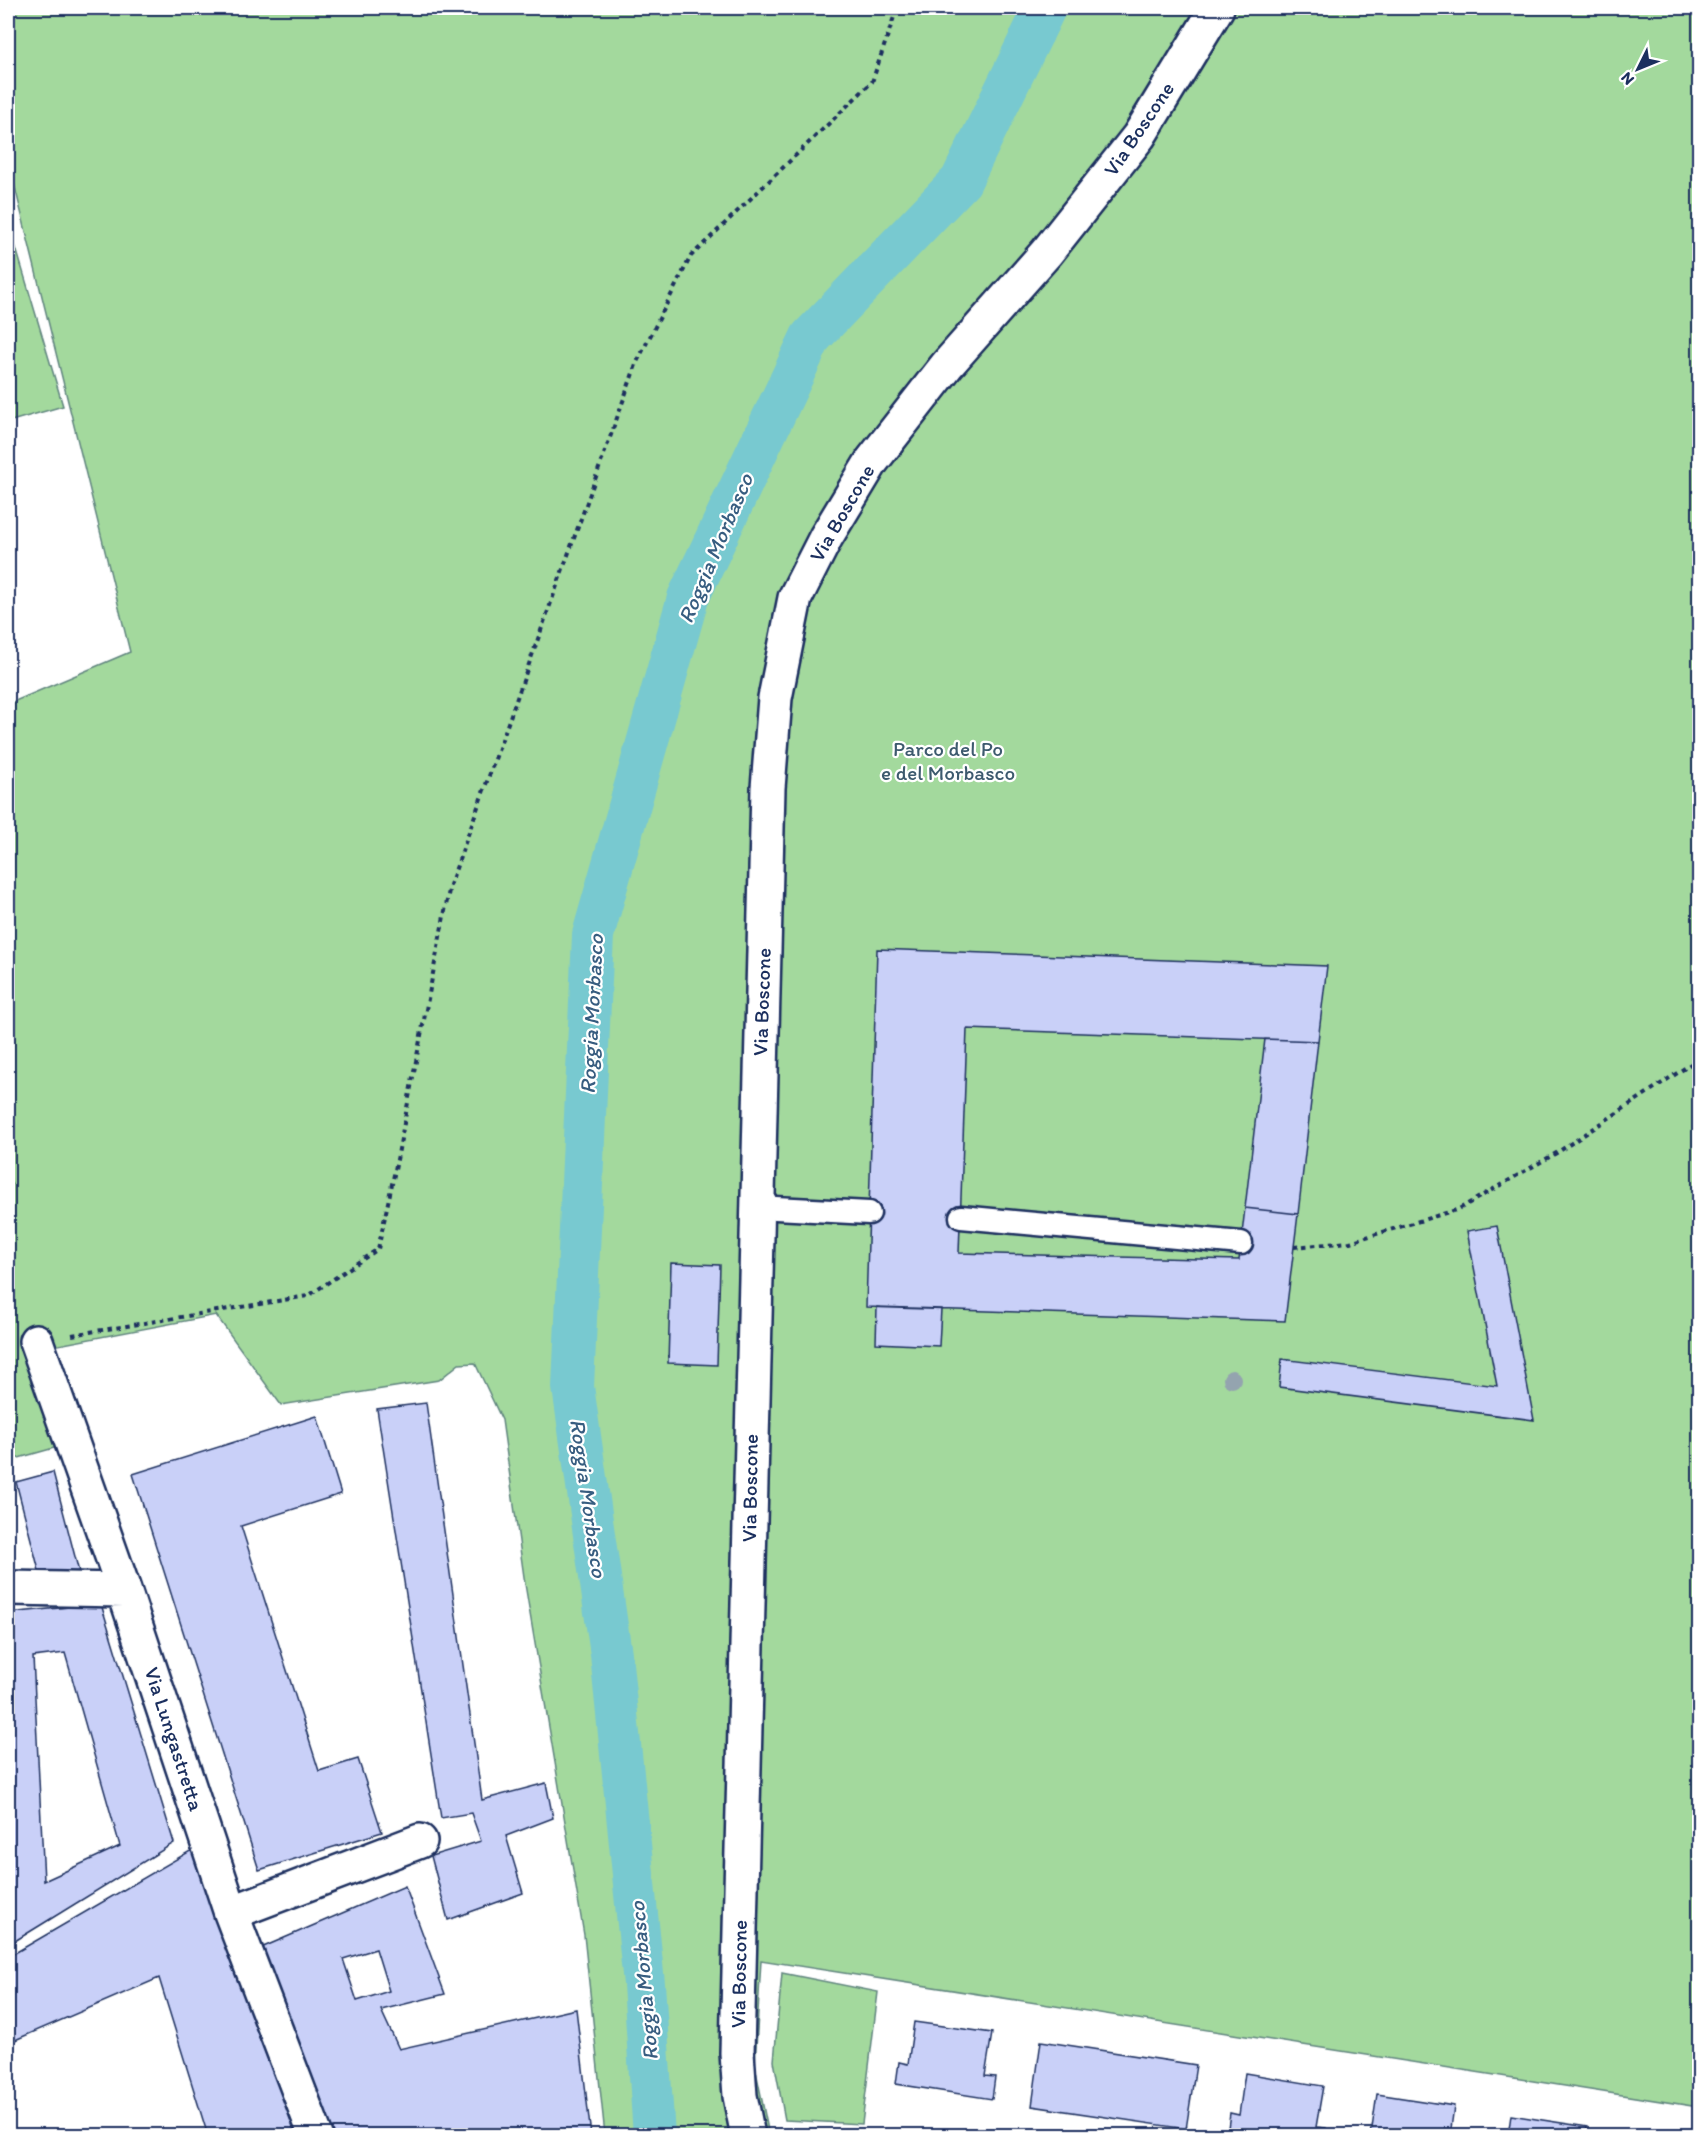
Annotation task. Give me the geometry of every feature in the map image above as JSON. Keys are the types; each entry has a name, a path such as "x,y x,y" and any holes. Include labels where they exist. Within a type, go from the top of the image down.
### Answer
{"street":[{"name":"Via Boscone","path":"748,2136 740,2096 737,2053 768,788 775,698 795,598 826,537 872,461 947,365 1047,252 1139,136 1217,8"},
{"name":"Via Lungastretta","path":"36,1341 124,1590 231,1913 316,2136"},
{"path":"8,1588 124,1590"},
{"path":"231,1913 420,1841"}],"lane":[{"path":"757,1207 868,1213"},
{"path":"961,1217 1241,1243"}],"path":[{"path":"36,1341 308,1296 378,1249 450,885 637,362 691,256 872,81 897,8"},
{"path":"1294,1247 1350,1242 1459,1209 1558,1152 1700,1058"}],"green space":[{"name":"Parco del Po e del Morbasco","path":"8,8 1699,8 1699,2107 761,1960 755,2066 769,2135 605,2135 584,1935 525,1584 502,1420 475,1363 459,1364 439,1380 281,1405 216,1315 53,1346 86,1439 8,1461 8,1186 12,1185 8,1169 8,704 130,652 8,159"},
{"path":"8,221 63,406 8,422"},
{"path":"782,1973 878,1992 862,2124 785,2120 774,2061"}],"building":[{"path":"877,949 1327,966 1318,1041 967,1029 959,1253 1239,1260 1245,1208 1298,1214 1285,1321 866,1307"},
{"path":"1265,1039 1318,1041 1298,1214 1245,1208"},
{"path":"1497,1226 1534,1420 1279,1387 1282,1359 1497,1386 1467,1231"},
{"path":"671,1263 720,1265 717,1365 668,1363"},
{"path":"877,1307 941,1309 939,1346 876,1343"},
{"path":"426,1403 482,1800 546,1783 553,1818 506,1836 523,1893 448,1920 431,1856 481,1841 471,1813 441,1818 377,1409"},
{"path":"317,1416 341,1494 241,1526 319,1771 358,1759 382,1832 259,1870 133,1474"},
{"path":"53,1472 80,1576 43,1586 16,1482"},
{"path":"101,1604 174,1843 10,1944 8,1938 8,1613","holes":["65,1653 120,1846 44,1881 33,1657"]},
{"path":"197,1847 307,2136 208,2136 159,1978 8,2043 8,1957"},
{"path":"405,1886 445,1994 381,2010 399,2049 576,2009 591,2136 332,2136 261,1948","holes":["376,1949 389,1991 357,2001 343,1959"]},
{"path":"914,2022 992,2033 985,2076 995,2077 992,2099 896,2084 899,2062 908,2064"},
{"path":"1041,2041 1196,2065 1186,2129 1032,2106"},
{"path":"1245,2073 1323,2086 1316,2127 1326,2128 1325,2136 1227,2136 1230,2113 1239,2115"},
{"path":"1377,2094 1454,2106 1450,2136 1362,2136 1371,2135"},
{"path":"1511,2115 1587,2127 1586,2136 1508,2136"}],"waterway":[{"name":"Roggia Morbasco","path":"654,2136 644,1984 611,1654 573,1387 593,935 688,598 811,337 961,181 1045,8"}]}
